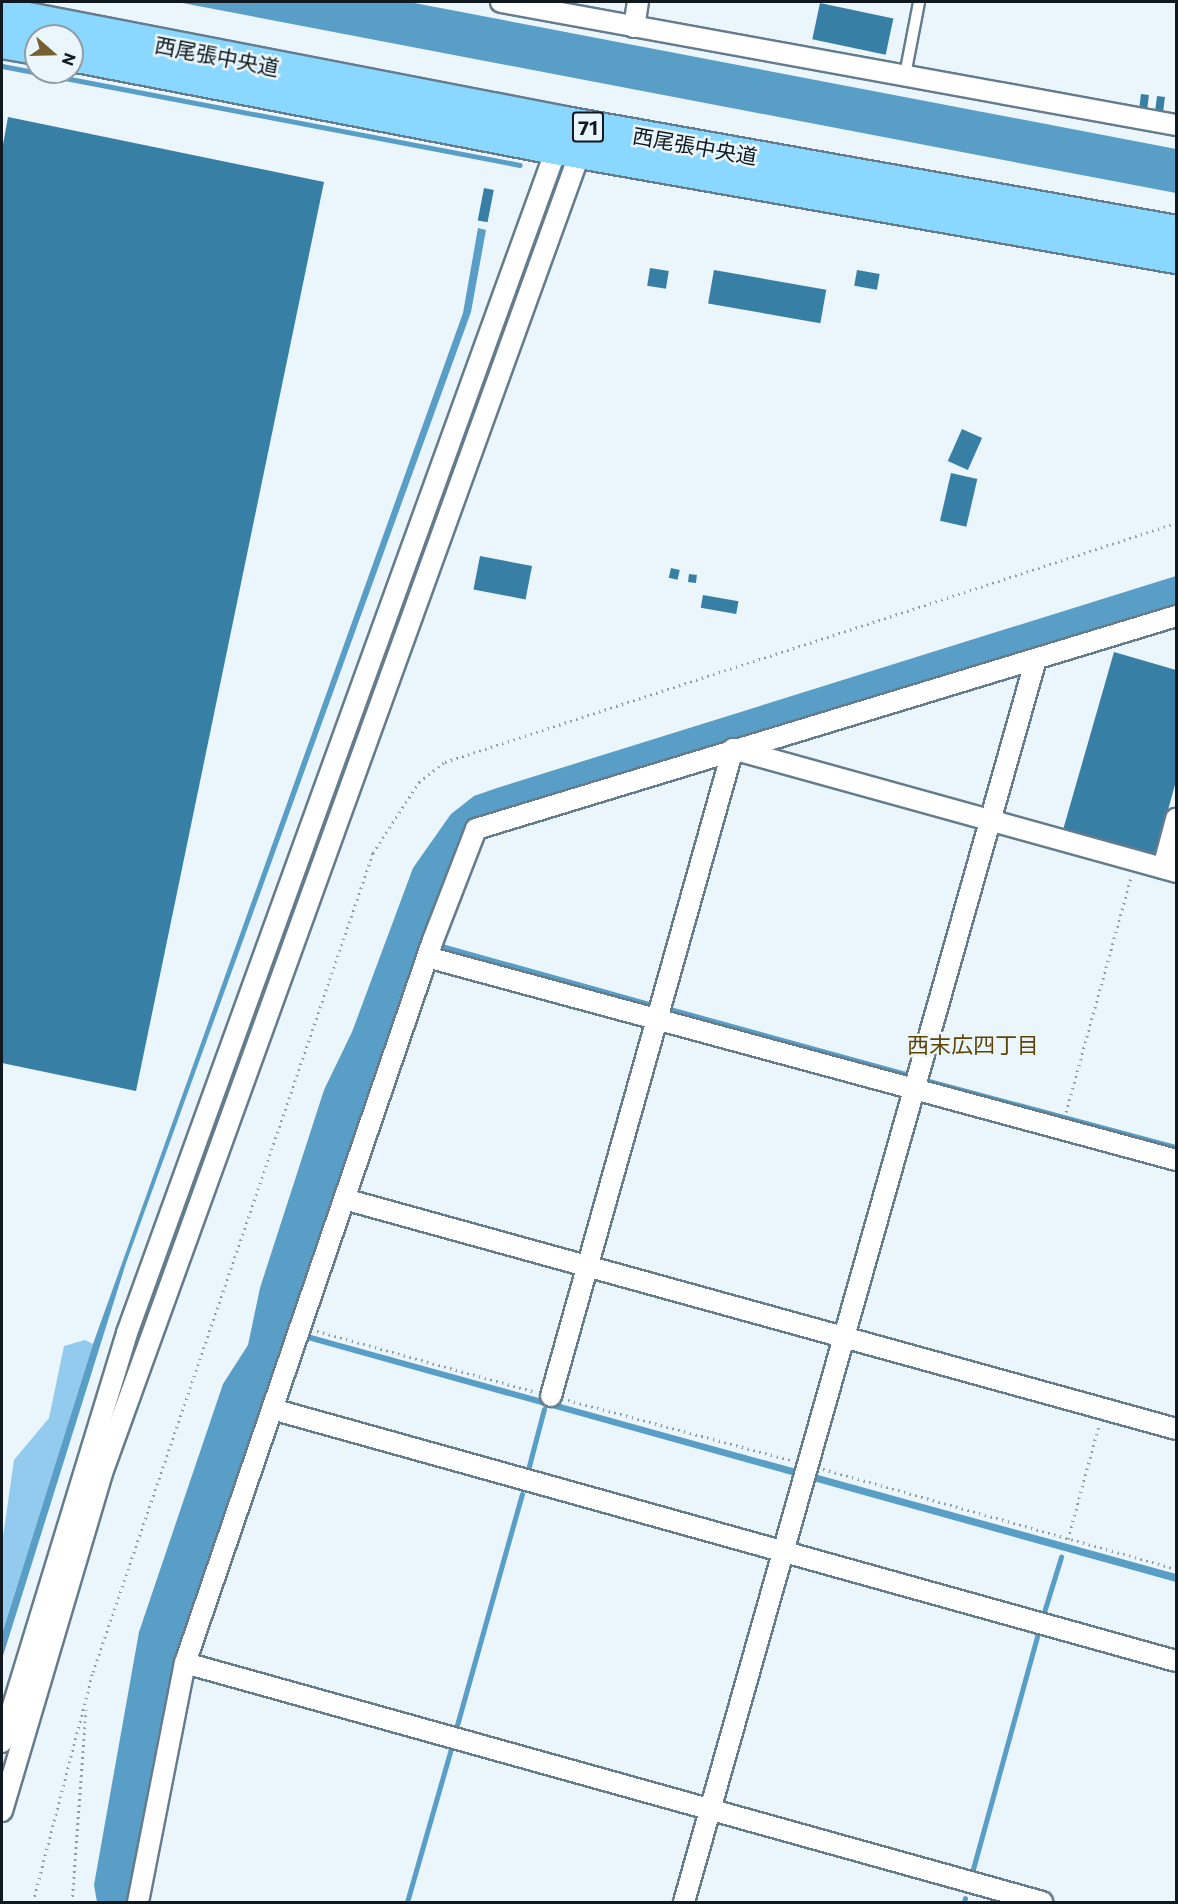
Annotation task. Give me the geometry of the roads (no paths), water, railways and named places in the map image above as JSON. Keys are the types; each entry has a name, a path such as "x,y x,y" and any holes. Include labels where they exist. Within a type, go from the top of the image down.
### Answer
{"main road":[{"name":"西尾張中央道","path":"2,14 573,138 1176,256"},
{"path":"2,42 24,46"},
{"name":"西尾張中央道","path":"84,57 573,138 1176,232"}],"street":[{"path":"501,2 1176,125"},
{"path":"634,27 638,2"},
{"path":"2,1742 127,1333 573,138"},
{"path":"2,1811 102,1473 573,138"},
{"path":"138,1902 185,1663 429,950 476,829 1176,616"},
{"path":"684,1902 988,820 1036,658"},
{"path":"733,749 1170,870 1176,819"},
{"path":"551,1396 733,749"},
{"path":"429,950 657,1019 1176,1160"},
{"path":"344,1199 1176,1429"},
{"path":"272,1408 783,1549 1176,1661"},
{"path":"185,1663 1042,1902"}],"lane":[{"path":"905,75 919,2"}],"waterway":[{"path":"2,66 520,165"},
{"path":"529,1466 544,1409"},
{"path":"457,1725 522,1494"},
{"path":"1044,1612 1061,1557"},
{"path":"973,1869 1037,1636"},
{"path":"407,1902 451,1749"},
{"path":"964,1902 965,1898"}],"district":[{"name":"西末広四丁目","path":"973,1045"}]}
